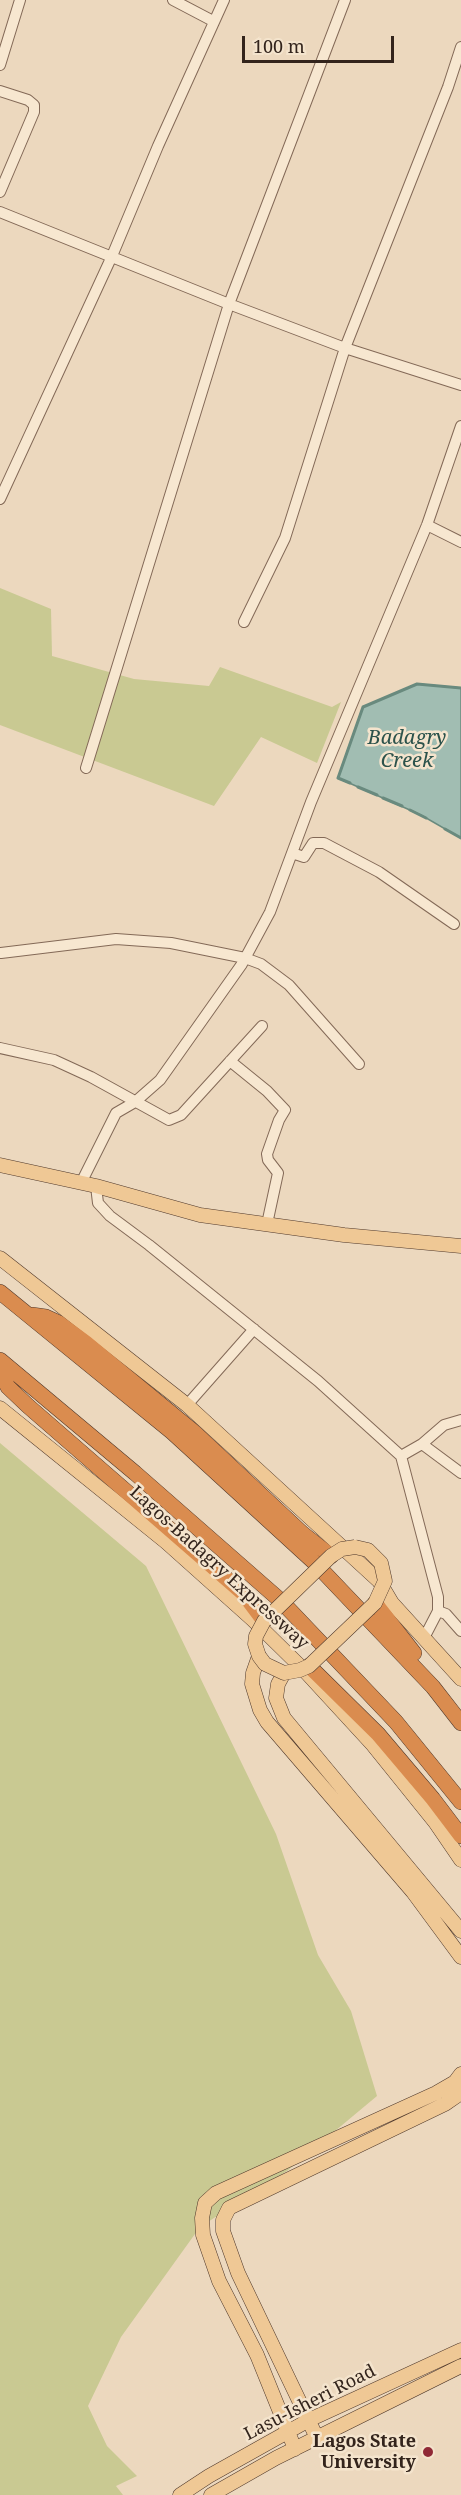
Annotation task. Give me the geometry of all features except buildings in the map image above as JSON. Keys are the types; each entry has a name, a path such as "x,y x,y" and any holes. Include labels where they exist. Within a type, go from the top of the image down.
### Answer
{"highway":[{"path":"0,1292 172,1432 314,1562 433,1687 461,1723"},
{"path":"28,1315 46,1317 59,1323 194,1432 303,1534 331,1556"},
{"name":"Lagos-Badagry Expressway","path":"0,1360 281,1600 396,1722 461,1802"},
{"path":"0,1374 8,1387 28,1406 132,1494 243,1593 264,1621"},
{"path":"375,1603 394,1630 461,1707"},
{"path":"309,1666 378,1734 433,1798 461,1836"}],"main road":[{"path":"0,1166 96,1186 200,1215 355,1237 461,1246"},
{"path":"0,1258 187,1405 379,1581 392,1603 461,1679"},
{"name":"Lagos-Badagry Expressway","path":"0,1408 166,1542 252,1619 304,1670 373,1745 435,1822 461,1860"},
{"path":"355,1546 368,1550 381,1563 384,1581 375,1603 309,1666 284,1673 271,1668 259,1656 255,1644 256,1636 264,1621 331,1556 342,1549 355,1546"},
{"path":"259,1656 252,1684 260,1710 267,1722 461,1931"},
{"path":"284,1673 278,1684 276,1698 284,1718 381,1843 413,1892 461,1957"},
{"path":"295,2449 256,2355 219,2281 203,2235 202,2218 205,2203 216,2193 436,2093 455,2082 461,2074"},
{"path":"317,2438 238,2273 223,2231 223,2220 229,2208 445,2104 461,2093"},
{"name":"Lasu-Isheri Road","path":"180,2495 309,2420 461,2350"},
{"name":"Lasu-Isheri Road","path":"212,2495 295,2449 461,2366"}],"street":[{"path":"0,65 20,0"},
{"path":"173,0 213,21"},
{"path":"0,500 112,256 224,0"},
{"path":"86,768 229,304 345,0"},
{"path":"244,622 285,538 345,348 448,87 461,47"},
{"path":"0,91 28,100 34,105 34,112 0,192"},
{"path":"0,212 345,348 461,385"},
{"path":"81,1183 116,1113 135,1102 160,1080 245,958 270,912 291,853 427,525 460,432"},
{"path":"427,525 461,542"},
{"path":"291,853 304,857 313,843 324,843 379,872 454,924"},
{"path":"2,953 116,939 171,943 245,958 261,964 289,985 359,1064"},
{"path":"0,1048 54,1060 169,1120 174,1119 262,1026"},
{"path":"230,1061 285,1110 267,1154 268,1160 278,1173 267,1224"},
{"path":"96,1186 98,1203 110,1216 318,1381 401,1456 438,1597 438,1611 424,1638"},
{"path":"187,1405 254,1329"},
{"path":"401,1456 422,1444 444,1425 461,1420"},
{"path":"422,1444 461,1473"},
{"path":"438,1611 446,1614 461,1631"}],"green space":[{"path":"0,588 51,609 52,656 134,679 209,686 220,667 332,707 341,702 317,763 261,737 214,806 0,725"},
{"path":"0,1443 146,1566 276,1834 318,1955 351,2011 377,2096 287,2171 200,2227 121,2337 88,2406 107,2446 137,2476 116,2486 123,2495 0,2495"}],"water":[{"name":"Badagry Creek","path":"417,684 461,688 461,838 421,815 338,778 363,707"}],"waterway":[{"path":"350,783 338,778 363,707 417,684 461,688"},
{"path":"358,787 377,795"},
{"path":"383,798 402,806"},
{"path":"410,810 426,818"},
{"path":"445,829 461,838"}],"place":[{"name":"Lagos State University","path":"428,2452"}]}
